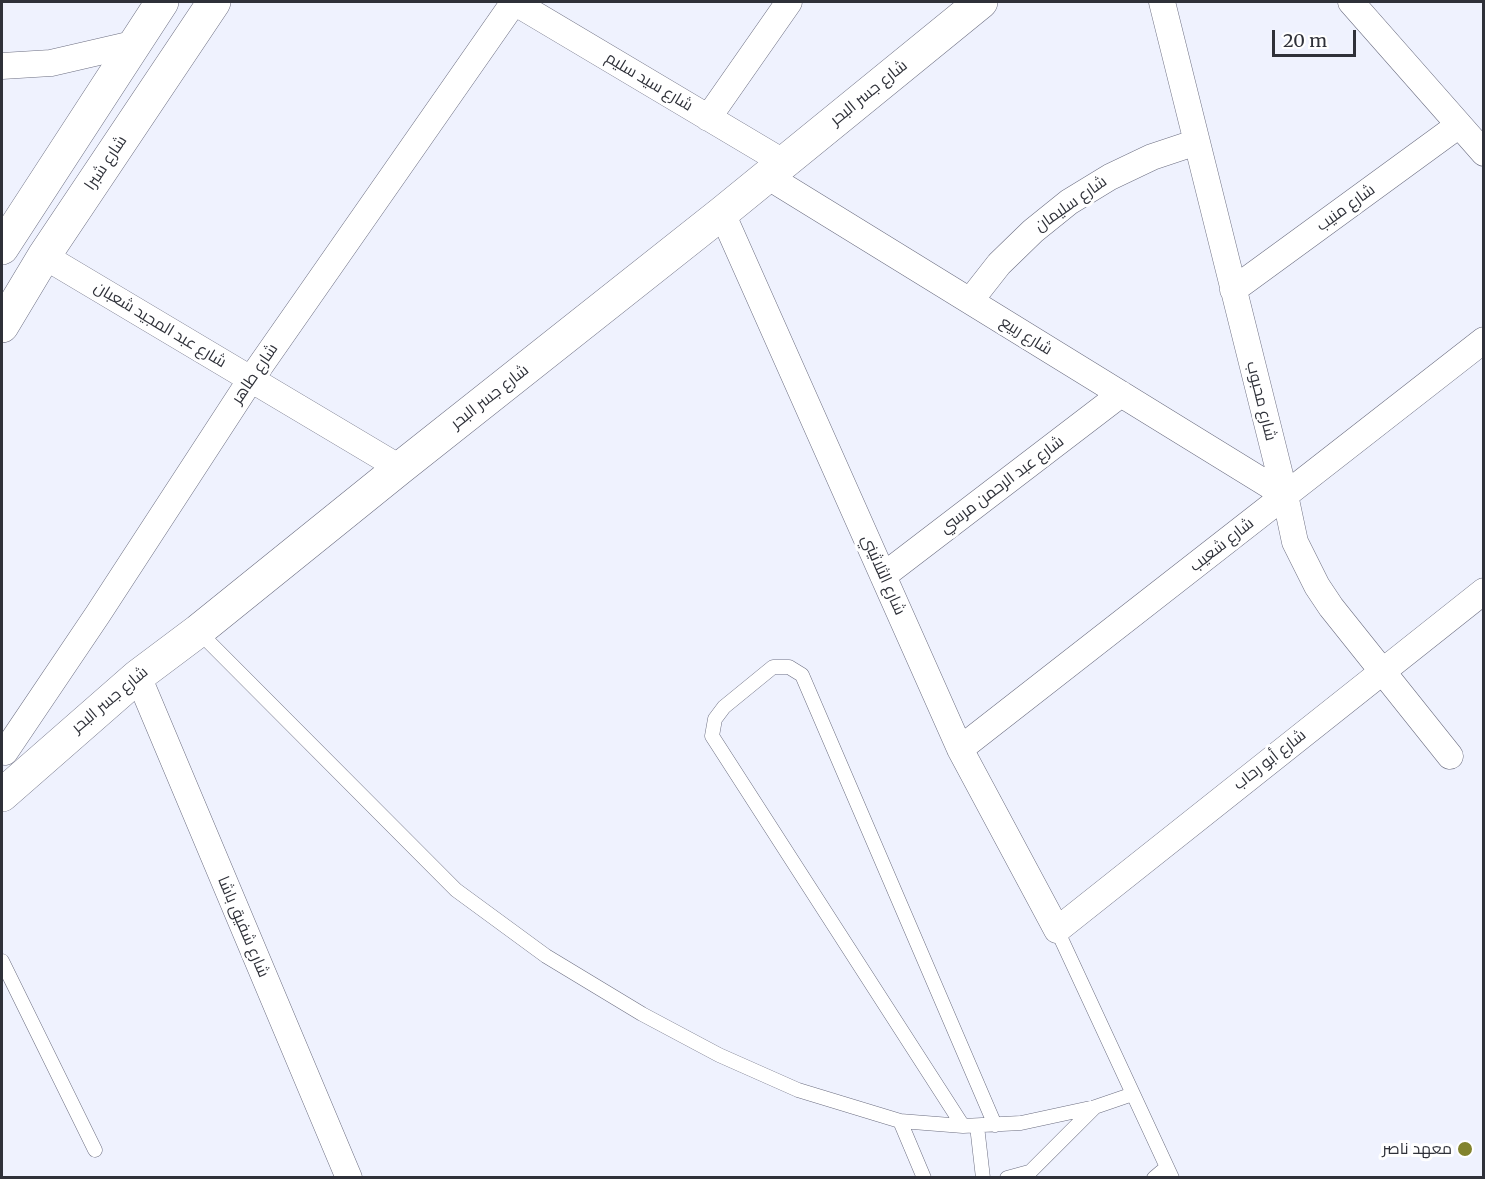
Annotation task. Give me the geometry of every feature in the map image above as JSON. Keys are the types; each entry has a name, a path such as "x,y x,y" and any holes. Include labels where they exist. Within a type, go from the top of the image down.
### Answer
{"main road":[{"path":"2,248 162,2"},
{"name":"شارع شبرا","path":"2,326 44,256 214,2"},
{"name":"شارع جسر البحر","path":"2,795 12,757 138,676 198,631 722,213 981,2"}],"street":[{"name":"شارع سيد سليم","path":"514,2 708,117 775,169"},
{"name":"شارع طاهر","path":"12,757 98,614 251,379 514,2"},
{"path":"708,117 789,2"},
{"name":"شارع محبوب","path":"1162,2 1295,542 1313,579 1331,607 1450,756"},
{"path":"1351,2 1484,153"},
{"path":"2,66 51,63 133,44"},
{"name":"شارع منيب","path":"1233,290 1459,125"},
{"name":"شارع سليمان","path":"970,301 999,264 1033,231 1070,202 1110,177 1152,157 1197,142"},
{"name":"شارع ربيع","path":"775,169 970,301 1285,495"},
{"name":"شارع الثلاثيني","path":"722,213 960,749 1057,930"},
{"name":"شارع عبد المجيد شعبان","path":"44,256 400,468"},
{"name":"شارع شعيب","path":"960,749 1484,340"},
{"name":"شارع عبد الرحمن مرسي","path":"883,576 1121,394"},
{"name":"شارع أبو رحاب","path":"1057,930 1484,591"},
{"name":"شارع شفيق باشا","path":"138,676 349,1178"}],"lane":[{"path":"198,631 456,890 546,956 642,1014 719,1055 798,1090 900,1121 963,1126 1021,1124 1095,1107 1133,1094"},
{"path":"963,1126 712,736 715,719 724,707 773,667 789,667 802,675 995,1125"},
{"path":"1057,930 1170,1172 1154,1178"},
{"path":"2,961 95,1150"},
{"path":"1007,1178 1027,1175 1095,1107"},
{"path":"900,1121 924,1178"},
{"path":"977,1126 983,1178"}],"place":[{"name":"معهد ناصر","path":"1465,1149"}]}
